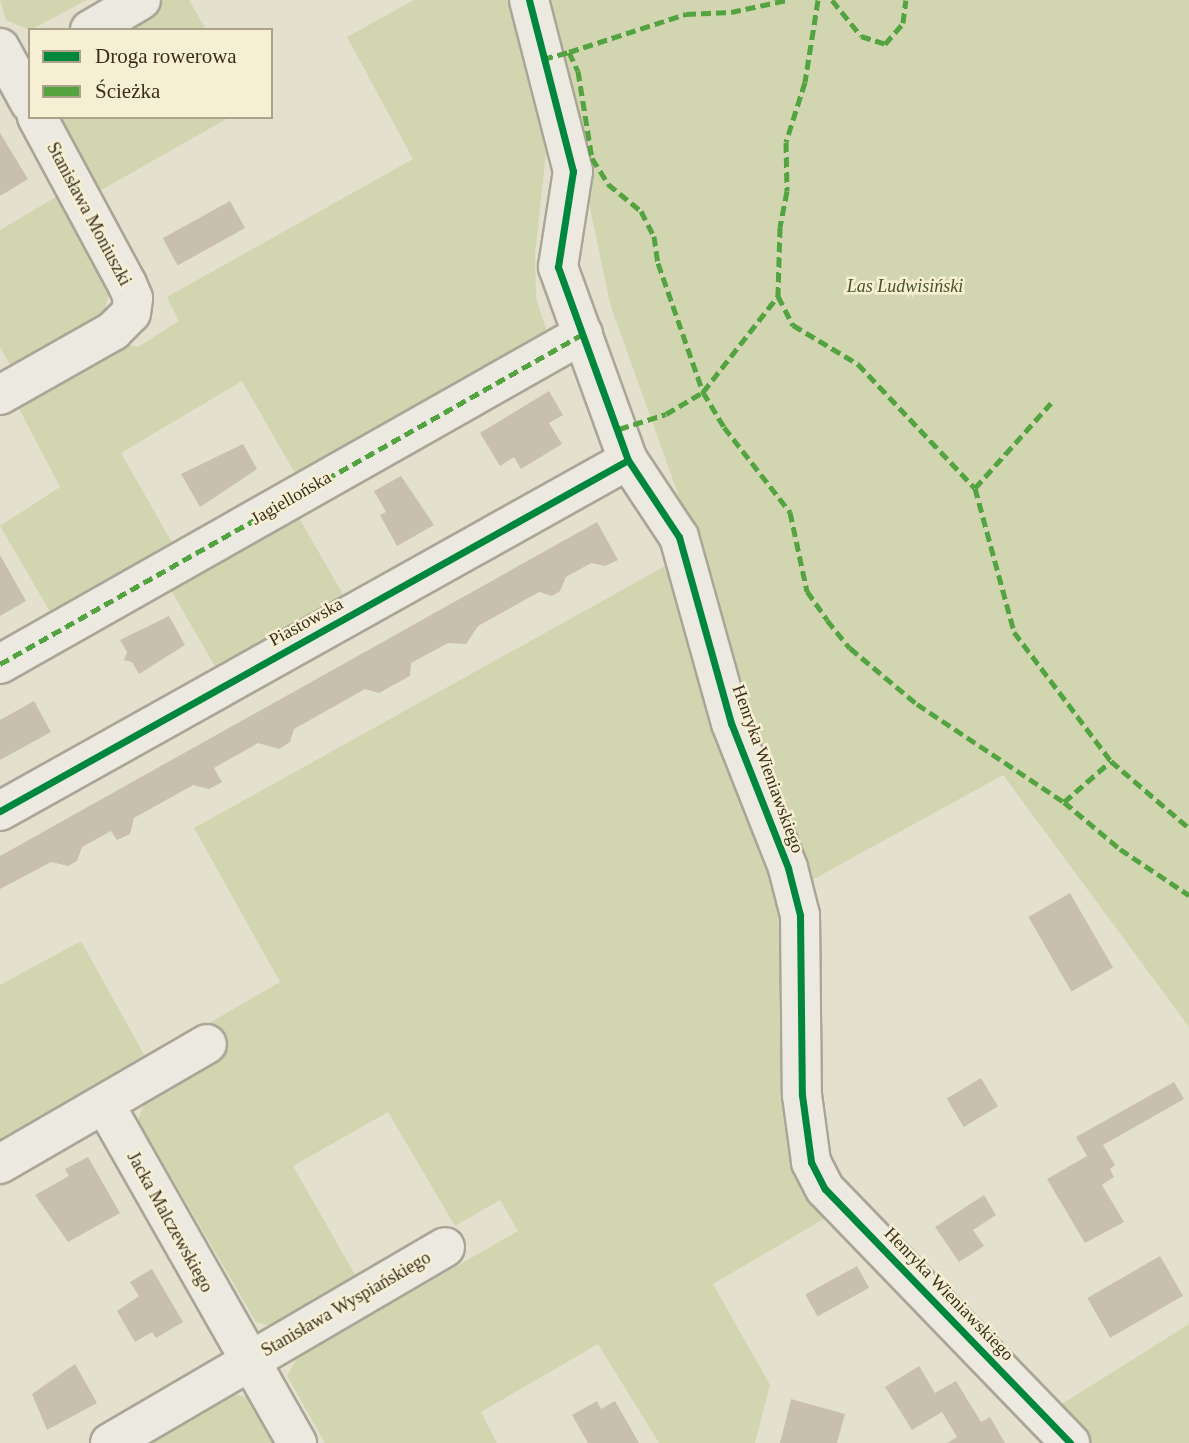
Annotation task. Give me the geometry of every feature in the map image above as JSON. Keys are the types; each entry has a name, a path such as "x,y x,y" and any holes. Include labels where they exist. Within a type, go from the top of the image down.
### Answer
{"street":[{"path":"93,28 141,0"},
{"name":"Henryka Wieniawskiego","path":"529,0 573,172 558,267 628,460 679,537 730,723 788,868 800,915 802,1095 811,1162 825,1189 1070,1443"},
{"name":"Stanisława Moniuszki","path":"0,394 113,331 131,313 133,298 127,284 38,119"},
{"name":"Jagiellońska","path":"0,664 583,334"},
{"name":"Piastowska","path":"0,811 628,460"},
{"path":"0,1164 106,1105 207,1044"},
{"name":"Jacka Malczewskiego","path":"106,1105 247,1361 297,1443"},
{"name":"Stanisława Wyspiańskiego","path":"110,1443 445,1247"}],"green space":[{"path":"0,0 87,0 34,28 28,29 6,20"},
{"path":"163,0 189,0 205,28 113,28"},
{"path":"414,0 515,0 539,88 546,152 535,255 536,298 548,335 297,477 242,381 121,453 174,546 52,615 0,526 60,487 15,401 120,342 138,347 179,321 167,297 413,159 347,37"},
{"name":"Las Ludwisiński","path":"547,0 1189,0 1189,1027 1003,775 803,885 736,715 698,550 610,304"},
{"path":"55,119 226,119 96,193"},
{"path":"61,194 110,291 103,315 10,365 0,347 0,230"},
{"path":"295,511 347,601 220,675 168,584"},
{"path":"676,560 784,899 834,1213 713,1284 770,1385 755,1443 659,1443 598,1344 481,1412 497,1443 325,1443 287,1376 297,1358 518,1231 500,1200 455,1226 388,1112 293,1166 358,1280 276,1327 256,1322 138,1120 147,1096 224,1052 204,1026 280,982 194,828"},
{"path":"81,941 145,1056 0,1141 0,985"},
{"path":"1189,1324 1189,1443 1082,1443 1054,1409"},
{"path":"234,1394 253,1399 279,1443 150,1443"}],"building":[{"path":"0,133 28,179 0,196"},
{"path":"230,201 245,228 178,265 163,238"},
{"path":"549,391 563,415 549,423 562,444 521,469 514,457 500,466 480,433"},
{"path":"243,444 257,469 200,507 181,474"},
{"path":"401,476 434,525 397,546 380,515 386,512 374,491"},
{"path":"597,522 618,560 605,566 591,563 566,577 560,591 552,596 539,592 478,626 466,644 448,643 411,663 410,676 379,693 365,689 294,729 290,742 279,749 258,743 214,768 222,782 209,789 193,785 134,818 130,834 117,840 111,831 82,847 77,861 68,866 51,862 0,889 0,856"},
{"path":"0,555 26,601 0,616"},
{"path":"169,616 185,645 139,674 132,662 124,660 127,652 120,640"},
{"path":"34,701 51,732 0,760 0,720"},
{"path":"1070,893 1113,967 1071,991 1028,917"},
{"path":"981,1078 998,1106 964,1127 947,1099"},
{"path":"1174,1082 1184,1099 1103,1145 1115,1165 1110,1169 1114,1177 1102,1185 1124,1222 1085,1243 1047,1179 1087,1156 1076,1137"},
{"path":"88,1157 120,1213 68,1242 35,1195 69,1176 65,1169"},
{"path":"984,1195 996,1215 973,1230 984,1246 959,1262 935,1227"},
{"path":"1160,1256 1183,1296 1110,1338 1087,1298"},
{"path":"857,1266 869,1288 818,1316 805,1295"},
{"path":"152,1269 183,1322 156,1338 152,1332 135,1342 117,1311 139,1296 130,1282"},
{"path":"75,1364 97,1403 47,1430 32,1394"},
{"path":"919,1366 935,1393 956,1381 981,1422 990,1417 1005,1443 947,1443 957,1437 942,1412 912,1430 885,1387"},
{"path":"791,1399 845,1414 837,1443 780,1443"},
{"path":"597,1401 601,1409 615,1401 639,1443 588,1443 572,1415"}],"marked path":[{"path":"569,52 686,14 731,12 787,0"},
{"path":"818,0 805,82 786,142 787,191 780,227 778,296 793,325 858,364 975,488 1014,632 1111,761 1189,828"},
{"path":"832,0 861,36 885,44 903,23 906,0"},
{"path":"543,59 569,52 578,71 592,158 608,184 641,211 654,236 658,263 703,392 724,427 790,512 807,591 827,620 850,648 917,704 1064,802 1120,849 1189,895"},
{"path":"619,429 666,414 703,392 778,296"},
{"path":"0,664 583,334"},
{"path":"975,488 1051,403"},
{"path":"1064,802 1111,761"}],"cycle path":[{"path":"529,0 573,171 558,267 628,460 679,537 731,723 788,868 800,915 802,1095 811,1162 825,1189 1070,1443"},
{"path":"0,811 628,460"}]}
